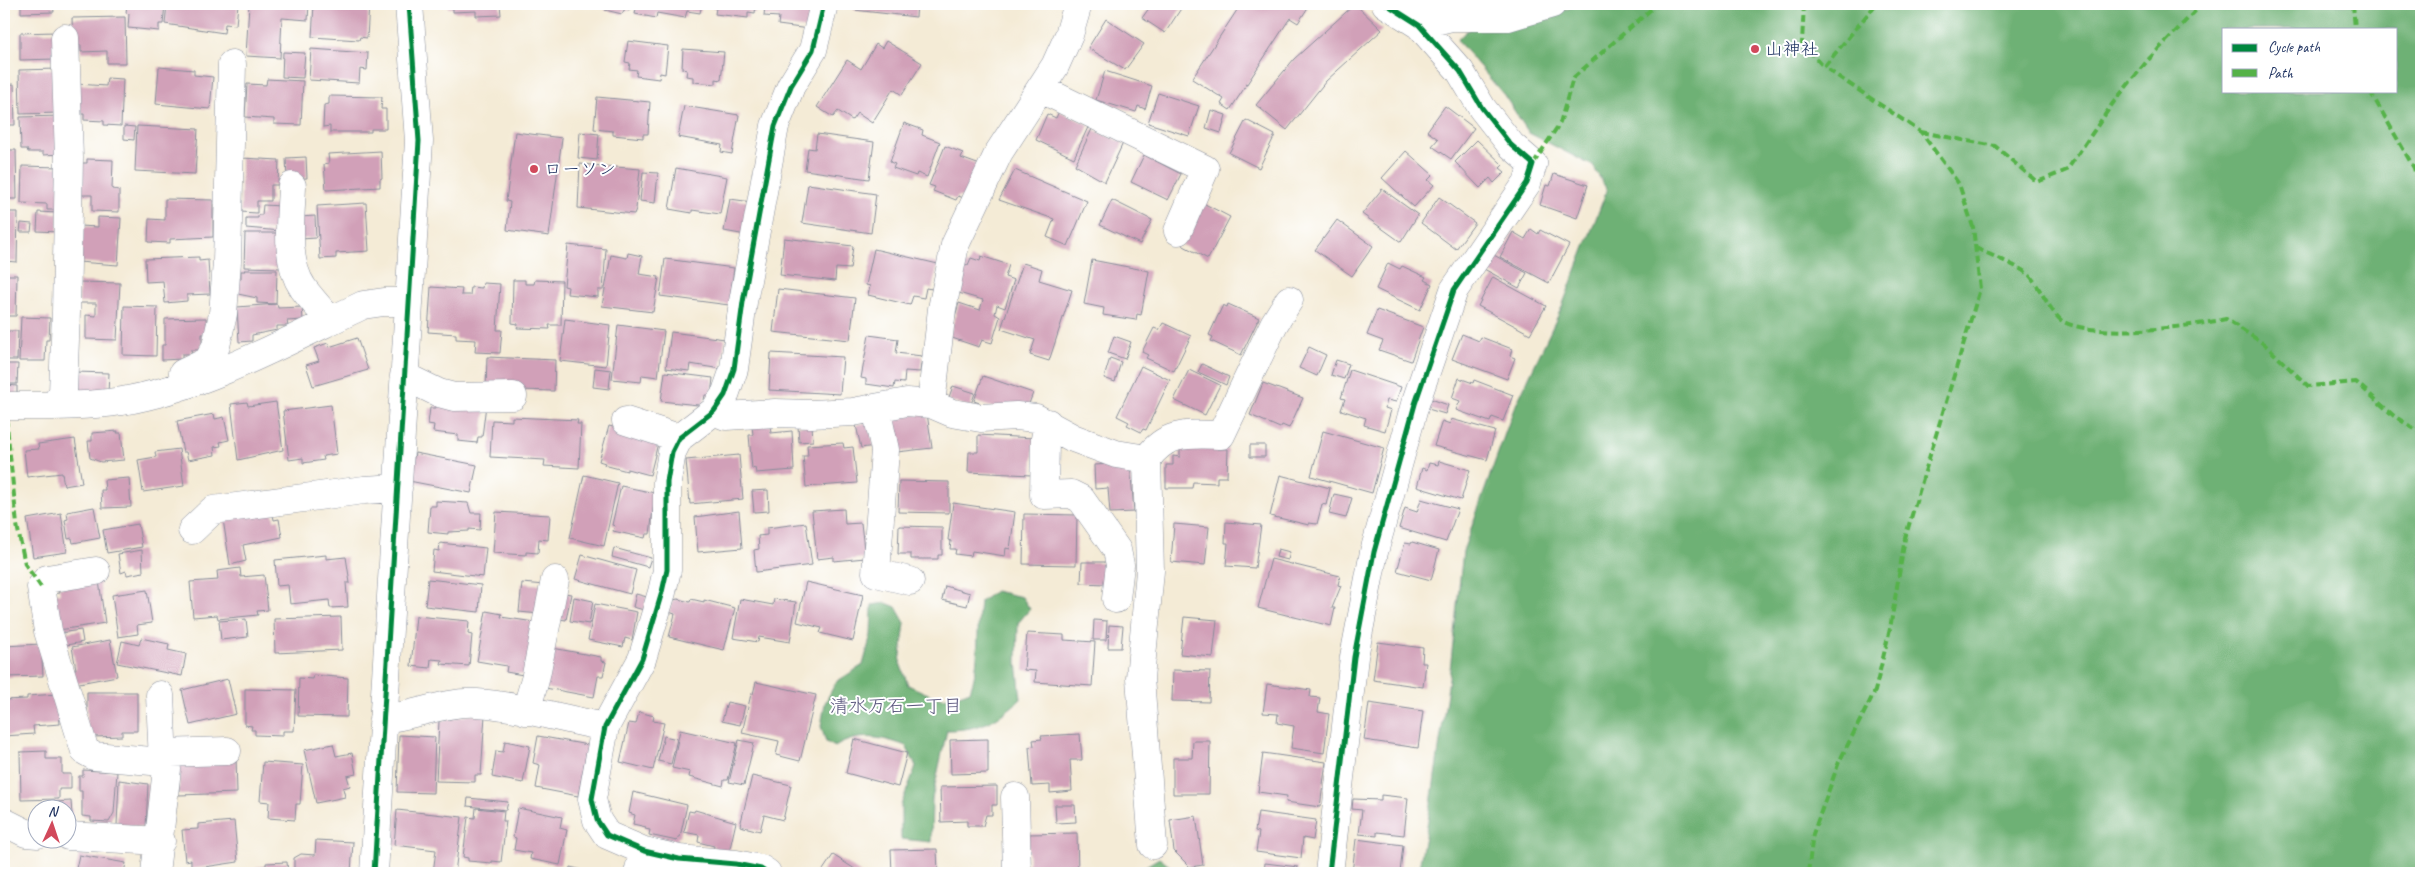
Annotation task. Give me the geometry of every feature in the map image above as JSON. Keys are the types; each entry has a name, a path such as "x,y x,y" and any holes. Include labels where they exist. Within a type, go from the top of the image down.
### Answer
{"street":[{"path":"374,873 419,141 409,4"},
{"path":"767,873 761,869 736,864 679,859 641,862 607,835 597,820 592,800 605,727 642,659 662,592 667,570 667,482 672,452 679,438 714,411 725,395 734,369 743,302 775,126 791,86 813,50 824,4"},
{"path":"931,404 942,309 955,245 999,152 1055,66 1069,34 1078,4"},
{"path":"1329,873 1354,657 1374,552 1412,413 1454,290 1527,183 1533,164 1511,145 1482,108 1460,71 1419,25 1386,4"},
{"path":"1419,25 1452,18 1508,17 1552,4"},
{"path":"54,405 63,392 66,312 69,158 65,38"},
{"path":"159,392 161,383 208,361 216,346 220,330 228,262 232,64"},
{"path":"1041,89 1205,169 1178,231"},
{"path":"292,186 290,243 293,264 302,287 330,320"},
{"path":"1153,845 1140,678 1150,571 1147,460 1157,445 1168,439 1195,434 1220,435 1274,324 1289,300"},
{"path":"4,406 121,401 159,392 203,379 363,305 384,302 409,302"},
{"path":"404,376 454,398 514,396"},
{"path":"714,411 726,416 853,412 907,402 931,404 952,414 981,418 1016,416 1036,418 1090,445 1116,454 1147,460"},
{"path":"876,408 885,450 876,573 910,581"},
{"path":"626,421 679,438"},
{"path":"1048,423 1045,439 1044,495 1071,494 1081,499 1117,550 1120,565 1116,599"},
{"path":"192,530 212,510 364,490 398,488"},
{"path":"96,571 47,579 41,587 48,631 85,751 94,756 163,757 227,750"},
{"path":"526,711 535,680 554,580"},
{"path":"156,873 161,841 167,769 163,757 160,695"},
{"path":"383,719 406,717 448,705 476,703 605,727"},
{"path":"1015,797 1017,873"},
{"path":"4,822 28,833"},
{"path":"78,837 161,841"}],"green space":[{"path":"1576,4 2421,4 2421,873 1418,873 1431,804 1449,679 1463,551 1513,411 1561,309 1607,190 1593,166 1529,133 1504,95 1457,40 1477,21 1514,26 1573,7"},
{"path":"995,591 1022,597 1030,609 1018,623 1017,662 1021,699 1004,713 987,723 959,730 947,730 932,799 931,842 901,839 901,805 916,766 906,746 879,738 861,738 852,739 835,747 826,742 821,726 825,703 836,682 863,665 871,635 872,605 886,603 896,607 905,623 900,663 908,685 925,693 945,698 970,691 976,669 980,602"},
{"path":"1159,858 1179,873 1134,873"}],"building":[{"path":"21,4 53,4 54,12 21,13"},
{"path":"87,4 123,4 123,6 87,7"},
{"path":"127,4 165,4 163,24 159,24 159,31 128,28 129,14 126,13"},
{"path":"167,4 238,4 236,25 225,24 224,33 165,24"},
{"path":"249,4 309,4 308,20 282,18 280,58 246,56"},
{"path":"314,4 369,4 367,38 360,37 359,40 312,37"},
{"path":"448,4 500,4 501,15 476,16 476,11 453,12 453,8 448,8"},
{"path":"601,4 631,4 629,11 624,10 622,14 605,10 606,6"},
{"path":"637,4 702,4 700,13 687,11 685,18 657,13 656,18 635,14"},
{"path":"711,4 756,4 755,13 748,12 748,18 715,14 716,8 710,7"},
{"path":"765,4 812,4 809,29 778,25 779,17 764,16"},
{"path":"855,4 917,4 916,17 854,10"},
{"path":"1152,4 1184,4 1165,33 1142,18"},
{"path":"1241,4 1299,4 1307,9 1298,23 1290,18 1230,110 1221,104 1224,99 1192,79"},
{"path":"1355,4 1382,30 1326,81 1287,130 1256,105 1294,59"},
{"path":"125,17 126,63 107,63 107,51 81,52 81,45 73,45 72,18"},
{"path":"1106,19 1144,44 1125,70 1088,48"},
{"path":"55,32 56,59 20,60 20,33"},
{"path":"628,41 668,46 665,74 660,73 659,79 636,76 637,70 629,69 630,63 625,62"},
{"path":"886,41 922,63 902,95 893,89 872,123 857,113 852,120 838,111 833,117 817,107 847,60 861,69 876,44 882,48"},
{"path":"311,49 368,53 367,70 360,69 359,83 309,80"},
{"path":"683,49 724,52 721,80 716,79 716,84 693,82 693,77 686,76 687,70 682,69"},
{"path":"283,52 305,53 303,78 282,77"},
{"path":"159,67 194,70 194,75 213,77 210,109 156,104"},
{"path":"58,69 59,113 20,114 19,70"},
{"path":"1105,71 1152,86 1145,109 1138,106 1136,112 1096,100"},
{"path":"107,78 123,79 121,126 104,125 104,121 84,120 84,114 76,114 77,84 106,86"},
{"path":"267,79 303,81 301,125 274,124 274,119 245,117 247,84 266,85"},
{"path":"14,84 15,125 4,125 4,85"},
{"path":"1158,93 1199,106 1189,136 1148,123"},
{"path":"329,96 382,97 381,109 386,109 386,129 371,129 371,132 330,132 330,126 323,127 324,105 329,104"},
{"path":"597,97 650,102 648,134 643,134 643,138 613,135 613,131 594,129"},
{"path":"684,106 739,115 732,154 721,152 722,145 678,137"},
{"path":"1445,106 1474,128 1451,159 1432,146 1438,139 1427,131"},
{"path":"1211,110 1226,115 1221,133 1206,128"},
{"path":"1059,111 1089,125 1074,158 1036,140 1047,114 1056,118"},
{"path":"61,116 60,154 43,155 43,152 28,152 27,149 21,149 20,117"},
{"path":"1246,120 1275,135 1259,168 1229,153"},
{"path":"904,123 923,130 922,135 940,142 927,177 917,173 916,176 893,168 895,164 890,162"},
{"path":"124,126 135,127 134,140 124,139"},
{"path":"137,126 198,129 195,174 135,171"},
{"path":"1092,129 1123,143 1105,182 1075,165"},
{"name":"ローソン","path":"515,132 562,138 549,236 507,230 510,202 506,201"},
{"path":"580,132 599,134 597,160 578,158"},
{"path":"817,134 874,142 869,179 805,170 808,148 815,149"},
{"path":"1477,140 1503,165 1500,168 1505,172 1494,183 1490,178 1480,188 1455,162"},
{"path":"945,146 963,153 961,158 980,165 967,199 958,196 956,200 933,191 935,187 929,185"},
{"path":"4,150 16,150 17,199 4,199"},
{"path":"381,151 382,178 380,179 380,187 326,190 324,164 329,163 328,154"},
{"path":"1406,151 1433,175 1428,180 1434,185 1414,207 1382,178"},
{"path":"1144,155 1181,174 1168,200 1131,182"},
{"path":"306,157 307,178 287,179 286,158"},
{"path":"241,158 279,160 278,185 271,185 271,201 257,201 257,213 241,212"},
{"path":"87,159 113,160 112,189 119,190 119,212 92,211 92,195 75,195 76,163 87,163"},
{"path":"580,164 640,169 634,214 578,208"},
{"path":"22,166 59,167 60,210 47,210 47,204 21,203"},
{"path":"676,168 727,177 720,214 692,210 692,213 669,209"},
{"path":"1015,170 1087,201 1068,246 1047,237 1054,219 999,200"},
{"path":"643,172 658,173 655,203 640,201"},
{"path":"1554,174 1588,185 1577,218 1540,205 1546,185 1550,186"},
{"path":"808,184 876,194 871,233 802,223"},
{"path":"1382,189 1418,215 1401,242 1362,214"},
{"path":"1439,197 1475,223 1456,249 1421,223"},
{"path":"165,199 213,200 213,237 170,239 170,243 148,242 149,219 165,220"},
{"path":"730,199 752,202 746,235 724,231"},
{"path":"1112,200 1152,220 1140,244 1100,225"},
{"path":"366,203 369,251 336,253 336,258 320,259 317,206"},
{"path":"1203,203 1230,217 1208,259 1182,245"},
{"path":"263,205 282,206 281,231 246,228 246,218 258,218 258,215 262,215"},
{"path":"4,212 18,212 17,262 4,261"},
{"path":"38,212 58,213 58,232 37,231"},
{"path":"315,216 316,238 301,239 300,217"},
{"path":"98,217 121,218 118,265 78,262 79,226 98,227"},
{"path":"1337,220 1373,246 1352,276 1315,250"},
{"path":"21,223 32,224 31,232 20,232"},
{"path":"1531,229 1538,234 1540,230 1569,245 1549,283 1500,257 1513,232 1525,239"},
{"path":"245,233 281,233 281,268 244,267"},
{"path":"784,238 853,246 850,269 836,268 835,281 780,275"},
{"path":"568,245 606,249 603,290 598,290 598,297 567,294 568,287 564,286"},
{"path":"874,249 938,264 932,289 926,288 924,298 913,296 910,305 868,295 870,286 866,285"},
{"path":"628,253 642,256 639,274 659,277 653,312 602,306 611,255 627,258"},
{"path":"1492,254 1527,273 1519,288 1484,269"},
{"path":"981,256 1009,265 1005,277 1014,280 1005,308 997,305 995,314 1000,317 992,343 982,340 979,347 949,337 959,303 980,310 983,300 955,292 964,264 968,265 971,258 980,261"},
{"path":"199,257 199,261 208,260 210,294 187,295 187,301 165,303 163,281 146,282 145,259"},
{"path":"665,259 734,268 729,305 660,296"},
{"path":"1092,260 1149,271 1141,315 1137,314 1136,320 1103,315 1104,308 1084,304"},
{"path":"1023,263 1042,269 1039,280 1072,290 1049,361 1030,355 1035,340 1001,329"},
{"path":"1388,263 1400,269 1402,266 1426,277 1424,280 1432,284 1420,310 1376,289"},
{"path":"277,270 276,304 257,303 257,298 238,294 241,271"},
{"path":"4,275 17,275 16,316 4,316"},
{"path":"1493,277 1546,306 1530,334 1478,306"},
{"path":"513,280 525,280 525,284 534,284 535,280 562,281 561,325 549,325 550,329 517,328 518,324 512,323"},
{"path":"79,282 120,283 117,340 86,339 86,315 96,316 96,303 79,303"},
{"path":"483,283 500,284 497,330 502,330 500,353 475,352 476,340 456,339 456,334 428,332 431,287 462,289 461,295 470,295 471,287 482,288"},
{"path":"778,289 855,298 850,340 773,332"},
{"path":"277,304 278,308 302,307 303,320 287,321 288,326 277,326 277,330 252,335 252,341 239,342 237,307"},
{"path":"1228,304 1259,318 1241,355 1211,341 1213,337 1209,335 1223,305 1227,307"},
{"path":"124,306 157,307 156,356 123,355"},
{"path":"1377,310 1423,327 1411,361 1379,350 1383,341 1367,335"},
{"path":"21,317 50,318 49,340 46,340 45,361 19,361"},
{"path":"206,318 207,334 202,334 202,350 191,350 192,354 182,354 182,359 162,360 162,345 165,345 165,319"},
{"path":"565,319 610,325 606,366 560,361"},
{"path":"1163,323 1191,336 1174,371 1146,358 1148,355 1142,352 1154,328 1159,330"},
{"path":"618,325 664,331 658,377 642,375 641,382 612,379"},
{"path":"4,331 18,331 17,360 4,360"},
{"path":"671,332 725,339 721,369 690,364 689,371 666,368"},
{"path":"1462,334 1479,341 1481,337 1512,349 1510,356 1515,358 1507,379 1452,359"},
{"path":"869,335 898,339 896,353 922,356 920,372 905,371 904,383 895,382 894,388 866,384 866,379 861,378"},
{"path":"1114,336 1131,342 1125,359 1108,353"},
{"path":"357,338 368,370 313,386 306,365 319,361 314,348 328,343 329,347"},
{"path":"1309,347 1326,355 1317,376 1299,368"},
{"path":"771,353 843,357 840,394 769,390"},
{"path":"487,357 555,360 554,391 486,389"},
{"path":"1110,358 1121,362 1115,382 1104,378"},
{"path":"1336,360 1349,364 1344,379 1331,375"},
{"path":"4,364 18,364 17,384 4,384"},
{"path":"1202,364 1229,377 1226,385 1198,372"},
{"path":"1141,366 1170,380 1146,430 1143,429 1141,432 1127,425 1129,422 1117,416"},
{"path":"595,368 611,370 609,389 593,387"},
{"path":"1189,370 1220,385 1205,415 1174,400"},
{"path":"1350,370 1401,387 1396,402 1387,400 1385,408 1391,410 1385,431 1364,425 1366,418 1341,410 1345,399 1341,398"},
{"path":"75,372 109,373 108,394 74,393"},
{"path":"665,372 713,378 711,395 705,395 703,405 661,401"},
{"path":"983,376 1033,393 1027,409 1002,411 974,401"},
{"path":"1459,378 1473,383 1474,380 1513,395 1503,421 1492,417 1490,422 1456,410 1460,401 1452,398"},
{"path":"1263,383 1303,398 1289,428 1282,425 1280,428 1250,415"},
{"path":"5,385 17,386 17,394 5,394"},
{"path":"953,386 975,393 970,407 948,400"},
{"path":"437,399 486,405 482,437 478,437 477,443 458,441 458,435 433,432 434,425 428,424 430,408 435,408"},
{"path":"1431,399 1448,405 1445,414 1428,409"},
{"path":"247,402 248,406 276,402 283,450 238,460 231,404"},
{"path":"331,405 337,454 323,456 324,460 303,463 303,458 289,460 283,411"},
{"path":"927,413 932,448 897,452 892,418"},
{"path":"214,414 215,419 224,417 229,440 220,442 221,446 214,447 215,455 188,460 186,452 183,452 177,421"},
{"path":"512,417 578,420 577,424 581,424 579,468 544,466 545,460 490,457 492,420 512,421"},
{"path":"1451,419 1495,431 1487,460 1434,446 1442,421 1450,424"},
{"path":"869,422 874,446 861,448 856,425"},
{"path":"770,425 771,433 792,431 794,470 756,473 755,468 752,469 749,435 753,435 752,426"},
{"path":"812,425 813,441 799,442 798,426"},
{"path":"609,426 659,439 650,475 604,465 605,463 599,461"},
{"path":"118,431 117,433 121,433 124,460 101,462 90,458 88,441 92,441 92,433"},
{"path":"1323,431 1384,448 1372,493 1311,476"},
{"path":"978,435 1034,438 1032,475 968,472 969,452 978,452"},
{"path":"75,439 82,483 64,486 62,473 27,477 24,450 39,449 38,444"},
{"path":"843,443 844,448 853,447 857,483 806,487 803,456 808,456 807,445"},
{"path":"1197,443 1217,444 1217,449 1228,449 1227,477 1217,477 1217,483 1193,482 1192,488 1166,488 1166,465 1173,465 1173,456 1180,457 1180,448 1197,448"},
{"path":"1250,445 1265,445 1265,457 1250,457"},
{"path":"179,449 184,486 143,492 138,460 156,457 155,452"},
{"path":"415,453 477,465 471,493 409,481"},
{"path":"739,455 743,499 690,504 686,460"},
{"path":"1439,461 1470,470 1461,500 1417,487 1422,468 1427,470 1429,463 1438,465"},
{"path":"1130,463 1134,512 1110,513 1108,488 1095,489 1094,465"},
{"path":"584,475 618,483 604,546 570,538"},
{"path":"1280,475 1330,488 1326,505 1322,504 1317,524 1309,523 1309,525 1270,516"},
{"path":"129,478 131,507 102,508 101,490 105,490 104,480"},
{"path":"899,481 949,482 949,513 898,512"},
{"path":"621,486 655,493 650,534 646,534 645,538 613,531 615,526 612,525"},
{"path":"768,490 769,511 754,512 752,491"},
{"path":"1334,494 1352,498 1346,518 1329,514"},
{"path":"1421,499 1458,509 1446,542 1399,528 1405,508 1417,512"},
{"path":"436,501 468,503 471,513 481,513 480,530 469,529 469,531 448,532 448,534 428,532 430,506 436,506"},
{"path":"953,503 1015,512 1010,549 1006,548 1005,556 972,551 971,556 955,554 956,549 950,549 951,541 948,540"},
{"path":"94,507 100,538 73,543 72,538 68,539 65,520 68,519 67,512"},
{"path":"272,509 274,520 279,519 282,537 243,545 246,561 230,565 223,519"},
{"path":"844,509 845,524 861,523 865,558 834,561 834,557 817,559 812,511"},
{"path":"739,511 742,548 698,552 695,517"},
{"path":"496,512 550,515 548,540 539,539 538,553 526,552 526,555 493,553"},
{"path":"61,513 67,552 33,557 27,519"},
{"path":"1024,514 1077,515 1076,565 1023,564"},
{"path":"1226,522 1261,525 1255,568 1226,566 1228,543 1225,543"},
{"path":"806,523 812,565 756,572 754,550 759,549 758,536 767,535 767,528"},
{"path":"138,524 142,547 107,553 103,530"},
{"path":"1174,524 1209,527 1205,565 1171,562"},
{"path":"899,526 942,527 942,555 938,555 938,559 911,559 911,554 898,554"},
{"path":"1412,542 1439,550 1431,580 1397,571 1405,543 1411,544"},
{"path":"440,543 486,548 483,577 432,571 434,550 439,551"},
{"path":"614,548 651,558 648,567 612,557"},
{"path":"1278,549 1290,552 1288,560 1276,557"},
{"path":"142,550 143,572 127,575 126,571 121,573 118,554"},
{"path":"326,555 326,559 346,557 350,583 346,583 348,607 330,608 329,600 290,604 288,585 277,586 275,560"},
{"path":"582,555 636,570 630,594 575,579"},
{"path":"1271,559 1340,576 1338,585 1341,586 1332,608 1335,608 1331,626 1258,608"},
{"path":"1082,562 1106,562 1106,584 1081,583"},
{"path":"240,568 241,577 264,575 268,610 257,611 258,615 218,619 217,615 193,617 190,582 218,580 217,571"},
{"path":"428,579 481,585 479,612 425,606"},
{"path":"99,581 105,623 59,630 53,594 60,593 59,587"},
{"path":"806,582 863,595 853,641 820,633 822,628 797,622"},
{"path":"522,583 544,585 540,614 519,612"},
{"path":"945,586 970,593 967,606 942,600"},
{"path":"147,590 152,623 137,625 138,634 118,637 112,595"},
{"path":"557,592 571,594 566,620 553,618"},
{"path":"636,594 647,597 644,610 633,607"},
{"path":"574,597 593,601 589,624 570,621"},
{"path":"678,599 690,602 691,599 704,602 704,600 735,608 724,650 669,637 675,614 669,612 673,600"},
{"path":"740,599 773,605 774,599 796,602 790,642 759,637 758,642 733,638"},
{"path":"595,604 637,612 632,640 625,638 623,647 588,640"},
{"path":"486,611 502,614 501,617 541,623 529,676 506,672 507,666 477,661"},
{"path":"416,616 469,621 468,634 472,635 469,666 441,664 442,660 431,659 430,668 411,666"},
{"path":"341,617 342,650 275,653 274,619"},
{"path":"1184,617 1217,620 1213,657 1180,654"},
{"path":"246,619 248,637 221,640 219,621"},
{"path":"1094,620 1107,621 1106,640 1093,640"},
{"path":"1109,625 1123,626 1121,648 1108,648"},
{"path":"81,630 83,642 61,646 59,633"},
{"path":"1027,633 1064,635 1064,640 1095,642 1092,686 1035,682 1036,671 1024,670"},
{"path":"141,638 169,644 168,650 186,654 182,676 117,663 122,641 139,645"},
{"path":"110,640 117,676 74,684 71,670 76,669 72,647"},
{"path":"1378,642 1423,648 1422,663 1426,663 1423,687 1373,680"},
{"path":"41,644 43,676 5,677 4,646"},
{"path":"547,647 601,657 601,661 606,662 603,676 598,676 594,697 540,687"},
{"path":"1173,670 1210,671 1209,702 1172,701"},
{"path":"313,675 348,678 347,717 298,716 299,678 312,679"},
{"path":"228,679 236,714 190,725 182,690"},
{"path":"756,682 816,695 800,761 776,755 779,741 742,733 751,694 753,694"},
{"path":"1267,684 1311,690 1310,697 1320,698 1318,712 1329,714 1324,753 1291,748 1294,726 1277,723 1278,714 1263,713"},
{"path":"245,689 296,690 294,731 283,731 283,736 255,735 255,730 251,730 252,726 245,725"},
{"path":"87,692 137,692 137,731 122,731 122,736 93,737 87,732"},
{"path":"58,694 60,724 33,726 34,734 4,736 4,700 27,699 27,696"},
{"path":"727,702 745,706 740,725 722,721"},
{"path":"1369,703 1423,711 1418,748 1364,740"},
{"path":"639,712 654,716 653,721 664,723 653,770 620,762 629,723 636,724"},
{"path":"471,715 485,715 481,775 475,775 475,782 436,781 439,721"},
{"path":"680,730 737,743 728,780 724,780 723,786 689,777 690,772 672,768"},
{"path":"1080,734 1082,760 1070,760 1072,791 1050,793 1050,785 1032,786 1029,747 1034,746 1033,740 1042,739 1041,736"},
{"path":"399,735 435,737 433,793 397,792"},
{"path":"538,736 588,745 578,796 536,788 540,765 533,763"},
{"path":"664,736 677,739 671,764 658,761"},
{"path":"854,739 907,753 898,787 846,773"},
{"path":"988,739 988,773 951,774 950,740"},
{"path":"739,740 754,743 744,785 729,782"},
{"path":"505,741 530,746 523,783 492,777 496,751 503,752"},
{"path":"1193,741 1210,741 1209,794 1173,794 1173,758 1192,758"},
{"path":"333,744 336,756 352,753 356,774 347,776 350,786 343,788 345,797 316,803 304,750"},
{"path":"46,751 46,759 62,759 62,774 71,774 71,789 59,789 59,799 21,800 20,752"},
{"path":"1263,753 1326,762 1320,807 1286,802 1287,796 1258,792"},
{"path":"236,757 237,793 179,795 179,759"},
{"path":"263,762 303,765 300,804 296,804 295,820 268,818 269,802 260,801"},
{"path":"83,770 117,772 114,813 109,822 91,821 91,817 82,816 82,791 79,791 79,776 83,776"},
{"path":"752,776 791,785 783,820 764,815 760,831 740,826"},
{"path":"119,780 148,784 146,827 117,825"},
{"path":"997,786 997,805 992,805 992,815 986,815 983,826 967,826 967,821 941,822 940,787"},
{"path":"633,792 687,805 680,837 678,837 677,841 649,835 650,830 645,829 646,827 633,824 635,815 629,813"},
{"path":"1381,795 1408,798 1404,835 1377,832 1377,836 1359,834 1362,810 1352,809 1353,799 1381,800"},
{"path":"468,798 508,802 506,810 467,806"},
{"path":"1055,805 1075,805 1076,822 1056,823"},
{"path":"476,808 504,811 503,821 506,821 501,862 468,861 468,858 463,857 468,817 475,818"},
{"path":"518,808 562,817 560,828 567,830 560,865 530,859 531,853 514,850 516,838 513,837"},
{"path":"397,810 462,817 455,873 433,873 436,850 394,845"},
{"path":"695,810 736,822 728,857 712,853 714,846 698,842 699,835 684,832 689,811 694,812"},
{"path":"1258,812 1316,820 1313,840 1303,838 1301,858 1256,852 1259,832 1255,831"},
{"path":"1196,816 1203,865 1190,867 1174,851 1170,820"},
{"path":"234,821 238,862 191,869 191,860 185,861 182,830 198,829 198,824"},
{"path":"1077,833 1078,873 1029,873 1028,834"},
{"path":"1356,839 1403,845 1400,873 1352,873"},
{"path":"316,840 353,842 351,873 294,873 294,858 301,854 315,855"},
{"path":"937,849 938,873 892,873 891,850"},
{"path":"79,855 126,863 124,873 75,873"},
{"path":"833,855 861,873 821,873"},
{"path":"287,862 288,873 241,873 241,871 256,870 256,867 266,866 266,863"},
{"path":"1265,863 1298,867 1297,873 1264,873"},
{"path":"570,867 595,873 569,873"}],"marked path":[{"path":"1533,164 1560,123 1573,78 1657,4"},
{"path":"1804,4 1802,43 1824,67 1876,4"},
{"path":"1921,132 1995,146 2037,182 2067,170 2113,103 2148,60 2202,4"},
{"path":"2353,4 2355,28"},
{"path":"1808,873 1813,834 1839,762 1875,691 1890,629 1905,538 1980,289 1973,227 1959,184 1921,132 1824,67"},
{"path":"2371,92 2414,168 2421,197"},
{"path":"1976,248 2013,265 2030,276 2055,314 2064,322 2080,327 2121,331 2167,328 2226,319 2264,344 2308,386 2356,382 2394,416 2421,433"},
{"path":"5,406 17,525 25,564 41,587"}],"cycle path":[{"path":"374,873 419,141 409,4"},
{"path":"767,873 761,869 736,864 679,859 644,851 607,835 597,820 592,799 605,727 642,659 662,592 667,570 667,482 672,452 679,438 714,411 725,395 734,369 743,302 775,126 791,86 813,50 824,4"},
{"path":"1329,873 1354,657 1374,552 1415,404 1454,290 1527,183 1533,164 1511,145 1482,108 1460,71 1419,25 1386,4"}],"place":[{"name":"山神社","path":"1755,49"},
{"name":"ローソン","path":"534,169"}],"district":[{"name":"清水万石一丁目","path":"896,705"}]}
